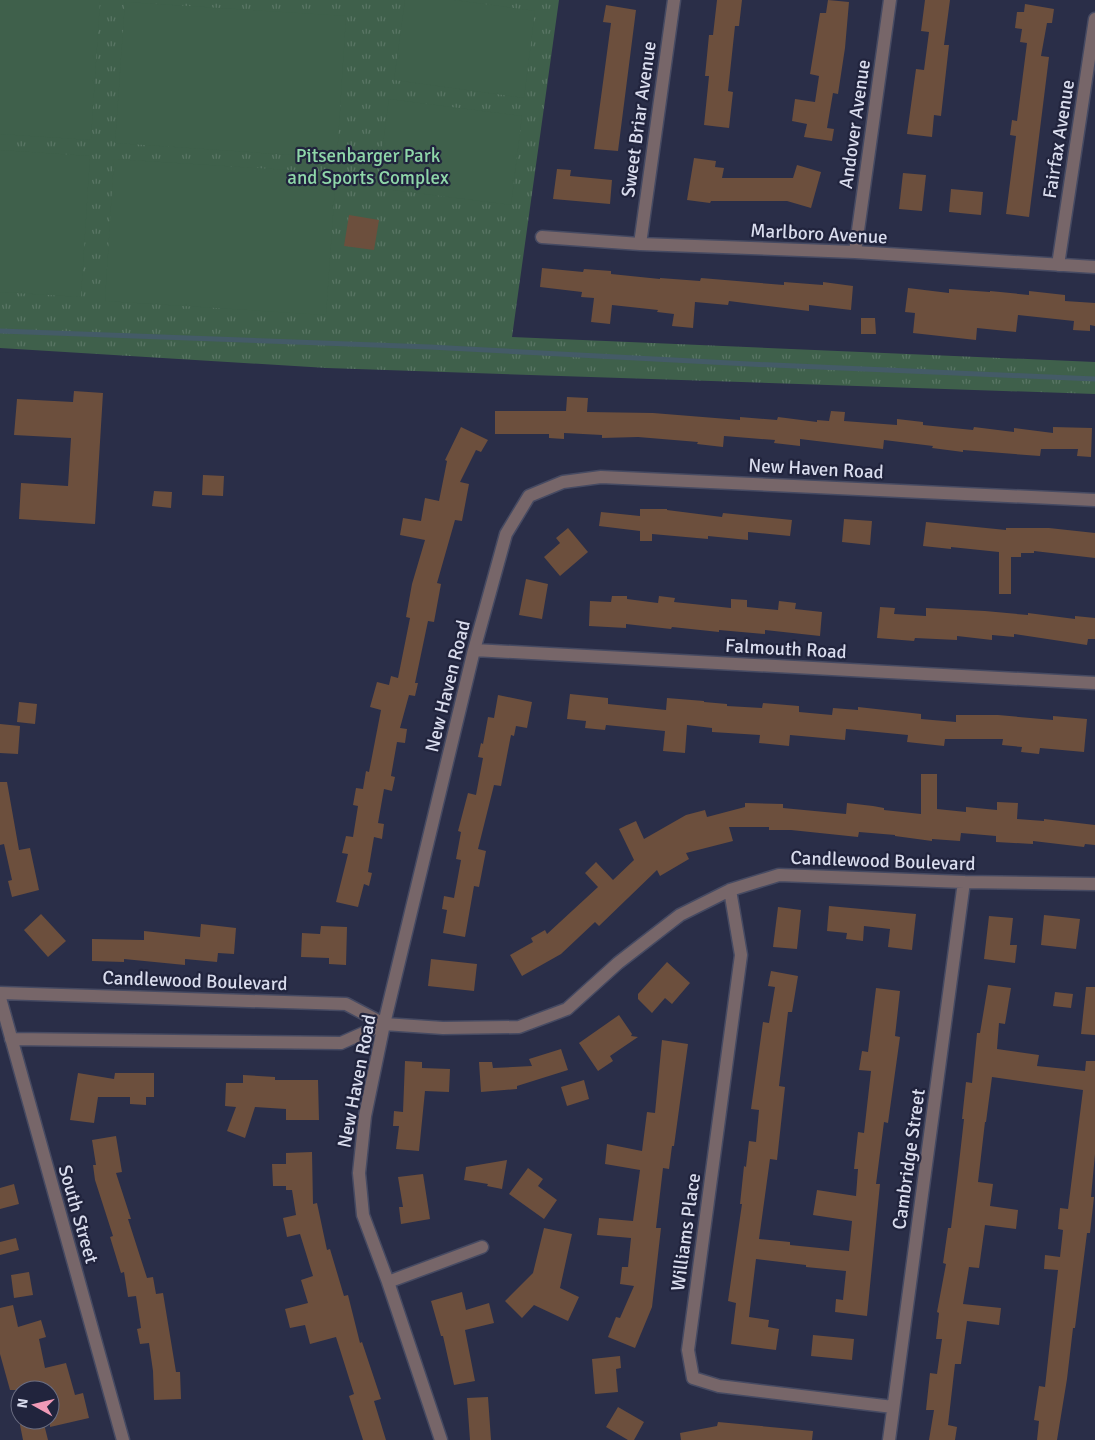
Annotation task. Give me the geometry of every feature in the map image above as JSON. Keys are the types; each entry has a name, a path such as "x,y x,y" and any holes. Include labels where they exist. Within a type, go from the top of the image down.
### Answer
{"street":[{"name":"Sweet Briar Avenue","path":"640,244 674,0"},
{"name":"Andover Avenue","path":"855,252 890,0"},
{"name":"Fairfax Avenue","path":"1058,265 1095,19"},
{"name":"Marlboro Avenue","path":"542,237 640,244 855,252 1095,267"},
{"name":"New Haven Road","path":"441,1440 388,1282 363,1215 358,1173 365,1116 384,1024 474,650 506,534 529,496 563,482 601,477 1095,500"},
{"name":"Falmouth Road","path":"474,650 1095,683"},
{"name":"Candlewood Boulevard","path":"0,993 346,1004 384,1024 443,1028 519,1028 567,1009 618,963 680,915 730,890 779,875 964,882 1095,884"},
{"name":"Cambridge Street","path":"888,1440 964,882"},
{"name":"Williams Place","path":"730,890 741,955 688,1350 693,1378 718,1386 894,1407"},
{"name":"South Street","path":"0,998 123,1440"},
{"name":"Candlewood Boulevard","path":"10,1039 341,1043 384,1024"},
{"path":"388,1282 482,1247"}],"green space":[{"name":"Pitsenbarger Park and Sports Complex","path":"0,0 559,0 512,337 1095,362 1095,394 327,368 0,348"},
{"path":"0,0 100,0 91,140 0,134"},
{"path":"405,0 454,0 535,11 524,98 394,80"},
{"path":"125,2 346,16 337,158 115,143"},
{"path":"389,99 522,116 511,205 377,188"},
{"path":"0,150 90,156 81,297 0,292"},
{"path":"114,159 336,173 326,315 105,301"}],"building":[{"path":"717,0 742,0 739,26 735,26 728,91 733,92 729,128 704,125 709,76 705,76 709,35 713,35"},
{"path":"828,0 849,2 838,94 833,93 827,128 834,129 832,141 804,137 807,124 792,121 795,99 815,102 819,76 810,74 820,13 826,13"},
{"path":"925,0 950,0 944,45 949,45 941,116 934,115 932,137 907,134 916,69 924,70 929,32 921,31"},
{"path":"1025,4 1054,9 1052,23 1047,23 1041,56 1049,57 1029,217 1006,214 1016,136 1010,135 1012,120 1017,121 1027,43 1020,42 1022,29 1015,28 1017,12 1024,12"},
{"path":"606,5 636,10 618,151 594,149 611,23 603,22"},
{"path":"694,158 716,161 715,167 724,168 722,178 793,178 797,165 821,172 811,208 787,201 711,201 710,203 687,200"},
{"path":"557,169 571,170 570,176 612,180 610,204 553,199"},
{"path":"903,173 926,175 922,211 899,209"},
{"path":"951,189 983,192 981,215 949,212"},
{"path":"349,215 379,220 374,250 344,246"},
{"path":"542,268 583,272 584,269 611,271 611,274 660,279 700,281 701,278 784,285 784,282 823,285 823,282 853,286 851,310 809,305 809,311 729,301 728,305 695,302 693,328 672,326 674,314 657,312 658,310 612,305 610,324 591,322 594,298 581,297 582,292 540,287"},
{"path":"908,288 949,293 949,289 1029,295 1029,291 1065,295 1065,301 1095,303 1095,326 1090,325 1090,331 1073,330 1074,321 1018,315 1016,332 977,328 976,340 913,333 915,313 905,312"},
{"path":"861,318 875,318 876,334 861,334"},
{"path":"74,391 103,393 95,524 19,519 21,483 68,486 71,438 14,435 17,399 73,402"},
{"path":"567,397 588,398 587,412 653,413 740,420 740,417 777,420 778,417 817,422 817,420 829,421 831,411 845,412 844,421 897,425 897,419 923,422 923,425 973,430 974,427 1014,432 1014,428 1053,433 1053,427 1092,428 1091,457 1077,456 1078,449 1041,449 1040,456 963,450 963,452 884,440 883,449 800,439 800,446 774,443 775,440 724,436 723,447 697,444 698,442 638,437 602,438 602,435 564,433 564,439 549,438 549,434 495,434 495,411 566,411"},
{"path":"461,427 488,440 481,452 476,450 460,482 469,484 462,521 455,520 437,583 441,584 434,622 428,621 415,683 418,683 415,696 409,695 400,728 407,729 405,743 397,742 391,776 395,777 392,791 384,789 378,823 384,824 382,839 374,837 368,872 372,873 369,886 364,884 358,907 336,902 348,854 342,853 346,836 353,837 358,806 353,805 356,788 363,789 366,771 369,772 381,710 370,707 377,682 389,685 391,676 398,678 410,618 406,617 412,584 425,540 400,535 403,518 421,521 425,498 439,501 447,461 445,460"},
{"path":"203,475 224,476 223,496 202,495"},
{"path":"154,491 172,492 171,508 152,506"},
{"path":"640,509 667,509 722,517 723,513 792,520 790,536 748,532 748,540 652,534 652,541 640,541 640,531 599,526 601,512 640,516"},
{"path":"844,519 872,521 870,545 842,542"},
{"path":"926,522 1006,530 1006,528 1049,528 1095,533 1095,558 1034,551 1034,553 1021,553 1021,557 1011,557 1011,594 999,594 999,552 923,546"},
{"path":"568,528 588,552 560,576 544,557 560,543 556,538"},
{"path":"526,579 548,584 542,619 519,615"},
{"path":"612,596 627,596 627,599 658,603 659,596 675,598 674,602 731,608 731,599 747,600 747,607 778,610 779,601 796,603 795,609 822,612 820,636 765,630 765,634 672,627 671,629 626,624 626,628 589,626 590,601 611,602"},
{"path":"880,607 895,608 894,614 926,616 926,608 1028,615 1028,613 1075,619 1075,616 1095,618 1095,639 1088,639 1087,645 1014,634 1014,637 992,635 992,640 957,636 957,640 915,638 914,641 877,638"},
{"path":"570,694 608,698 608,704 666,710 667,698 727,704 727,706 762,708 763,703 799,706 799,712 832,715 833,708 858,710 858,707 921,714 921,719 956,722 956,715 998,715 1053,720 1053,716 1087,719 1084,752 1040,748 1039,754 1021,752 1022,747 1002,745 1003,739 945,739 944,746 907,742 908,735 846,729 845,740 790,735 789,746 759,743 760,735 712,732 712,728 687,725 685,753 663,751 665,731 606,725 605,730 585,728 586,721 567,719"},
{"path":"498,695 532,702 527,728 516,726 514,736 511,735 501,786 494,785 478,849 486,851 479,887 474,886 465,937 443,933 447,910 442,909 444,896 454,898 461,860 456,859 461,832 458,831 468,793 476,795 483,758 478,757 481,743 483,744 488,717 494,718"},
{"path":"19,702 37,704 35,724 17,722"},
{"path":"0,724 20,726 18,754 0,753"},
{"path":"921,774 937,774 937,809 966,812 966,807 997,810 997,802 1018,803 1017,819 1044,821 1044,819 1095,825 1095,845 1085,844 1084,847 1033,841 1033,844 996,842 996,836 961,833 960,841 932,839 932,841 859,832 858,837 791,830 769,830 769,827 729,827 733,841 686,853 689,859 660,876 657,870 599,926 595,922 561,954 522,976 510,955 533,942 531,938 545,930 547,934 598,887 585,873 596,862 613,880 634,860 619,829 636,821 644,839 686,815 705,810 707,817 745,807 745,803 783,804 783,808 846,814 847,803 921,814"},
{"path":"0,782 7,782 19,850 30,848 39,890 12,897 8,881 12,880 4,844 0,845"},
{"path":"829,906 916,914 912,950 888,947 890,929 864,926 863,941 846,939 847,933 827,931"},
{"path":"778,907 801,910 797,949 773,947"},
{"path":"41,914 66,941 48,957 24,930"},
{"path":"1044,915 1080,919 1076,949 1041,945"},
{"path":"989,916 1013,918 1010,945 1017,945 1015,963 984,959"},
{"path":"201,924 236,928 234,954 218,953 217,962 185,959 185,965 124,959 124,962 92,961 92,939 144,940 144,931 200,937"},
{"path":"321,926 347,927 346,965 329,964 329,958 301,957 302,933 320,934"},
{"path":"431,959 477,964 474,991 428,986"},
{"path":"667,962 690,983 672,1004 665,998 652,1013 638,999 638,994"},
{"path":"771,971 798,976 792,1012 788,1012 779,1086 785,1087 777,1160 770,1159 759,1239 790,1242 790,1245 849,1251 852,1221 813,1215 817,1190 856,1196 858,1169 854,1169 858,1132 864,1133 871,1071 859,1070 862,1051 868,1052 876,988 900,991 895,1036 900,1037 888,1123 884,1122 876,1184 880,1184 867,1316 835,1312 836,1299 843,1300 846,1271 756,1259 749,1317 769,1320 768,1327 779,1329 776,1350 731,1344 736,1303 728,1301 742,1204 740,1204 744,1166 746,1167 749,1141 756,1142 759,1110 751,1109 763,1022 769,1023 775,987 768,986"},
{"path":"988,985 1011,988 1005,1024 999,1023 997,1049 1039,1055 1037,1066 1085,1071 1086,1061 1095,1061 1095,1154 1091,1197 1094,1197 1090,1233 1087,1233 1075,1328 1073,1328 1057,1440 1037,1440 1039,1421 1034,1420 1039,1386 1045,1387 1058,1270 1044,1269 1045,1255 1060,1257 1063,1230 1058,1229 1060,1208 1068,1209 1083,1090 992,1077 978,1182 993,1184 990,1206 1018,1210 1016,1229 985,1225 979,1268 969,1267 963,1304 1001,1308 999,1325 967,1321 961,1364 955,1364 948,1425 957,1427 955,1440 929,1440 934,1410 926,1410 930,1373 937,1374 942,1339 936,1339 939,1313 937,1312 946,1264 943,1263 948,1228 951,1228 964,1119 962,1119 966,1082 972,1083 977,1033 980,1033"},
{"path":"1086,987 1095,987 1095,1035 1081,1034"},
{"path":"1055,992 1073,994 1071,1008 1053,1006"},
{"path":"619,1015 632,1034 631,1036 638,1037 610,1056 613,1061 598,1071 579,1043"},
{"path":"662,1040 688,1044 674,1146 672,1146 669,1169 663,1168 656,1228 661,1228 652,1307 635,1348 608,1337 616,1317 620,1318 634,1286 620,1284 622,1267 628,1267 631,1238 597,1235 599,1218 633,1221 640,1170 605,1164 607,1144 642,1151 647,1112 655,1113"},
{"path":"561,1049 568,1070 517,1086 517,1089 481,1092 479,1062 492,1062 493,1068 532,1066 529,1059"},
{"path":"405,1061 422,1062 422,1068 450,1069 449,1092 425,1091 419,1151 396,1149 399,1126 393,1126 394,1111 403,1112"},
{"path":"78,1073 114,1079 115,1073 154,1073 154,1097 146,1097 146,1105 130,1104 130,1097 98,1097 94,1123 70,1120"},
{"path":"243,1075 275,1077 275,1080 318,1080 319,1120 286,1120 286,1109 255,1107 245,1138 227,1131 236,1107 225,1106 226,1083 243,1083"},
{"path":"584,1080 589,1099 567,1106 561,1087"},
{"path":"116,1136 122,1172 116,1173 131,1219 128,1219 147,1278 153,1277 156,1294 163,1293 176,1372 180,1372 181,1399 154,1400 153,1371 149,1343 140,1344 137,1329 141,1328 136,1296 128,1297 124,1272 121,1273 110,1237 113,1236 95,1180 93,1165 96,1165 92,1140"},
{"path":"312,1152 313,1204 317,1203 327,1250 330,1249 344,1296 348,1295 360,1343 362,1342 381,1399 374,1401 386,1440 363,1440 349,1396 354,1394 336,1337 310,1344 305,1325 290,1328 285,1309 308,1303 301,1280 313,1276 300,1234 287,1237 283,1218 296,1215 292,1190 286,1190 286,1186 273,1186 272,1164 286,1164 286,1153"},
{"path":"507,1160 502,1189 487,1186 488,1184 464,1180 466,1167"},
{"path":"528,1168 543,1179 538,1186 557,1200 544,1219 509,1194"},
{"path":"423,1174 430,1219 401,1224 399,1207 403,1207 398,1177"},
{"path":"14,1184 19,1204 0,1209 0,1188"},
{"path":"544,1228 572,1234 560,1288 579,1297 568,1321 534,1305 522,1318 505,1301 533,1273"},
{"path":"16,1238 19,1250 0,1255 0,1242"},
{"path":"29,1272 33,1295 14,1298 11,1275"},
{"path":"462,1292 466,1310 489,1303 494,1323 465,1330 475,1381 454,1385 443,1336 441,1336 431,1301"},
{"path":"13,1305 18,1327 41,1320 46,1337 39,1339 45,1368 66,1363 75,1395 83,1393 89,1418 60,1425 60,1380 10,1380 10,1390 0,1354 0,1308"},
{"path":"813,1335 854,1339 852,1360 811,1356"},
{"path":"620,1356 621,1368 616,1369 618,1392 595,1394 592,1359"},
{"path":"488,1397 491,1440 470,1440 467,1398"},
{"path":"618,1407 644,1422 634,1440 628,1440 606,1427"},
{"path":"718,1422 813,1431 812,1440 681,1440 680,1433 717,1426"},
{"path":"21,1430 46,1430 48,1440 23,1440"}],"waterway":[{"path":"0,331 430,347 749,364 1095,379"}]}
